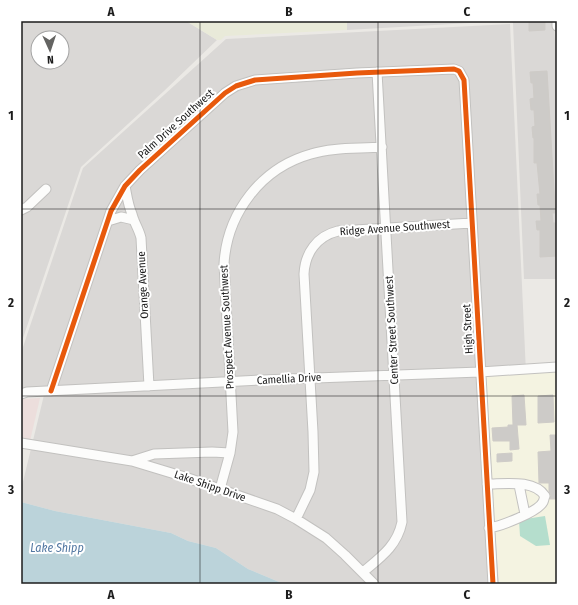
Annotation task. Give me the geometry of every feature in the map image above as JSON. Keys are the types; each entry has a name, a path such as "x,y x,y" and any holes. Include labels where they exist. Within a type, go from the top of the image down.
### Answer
{"street":[{"path":"557,21 557,26"},
{"name":"Palm Drive Southwest","path":"52,391 108,221 125,186 140,170 225,93 236,86 255,80 450,68 461,74"},
{"name":"Center Street Southwest","path":"363,572 393,544 399,534 402,522 377,72"},
{"name":"High Street","path":"461,74 464,80 486,484 493,584"},
{"name":"Prospect Avenue Southwest","path":"220,489 230,454 233,432 224,264 228,237 240,210 248,198 266,178 294,160 312,153 330,150 382,148"},
{"name":"Orange Avenue","path":"125,186 128,203 141,238 149,386"},
{"path":"21,210 27,207 46,189"},
{"path":"108,221 121,217 134,220"},
{"name":"Ridge Avenue Southwest","path":"296,519 310,490 314,472 304,274 306,260 310,251 323,237 334,232 472,223"},
{"name":"Camellia Drive","path":"21,394 52,391 310,378 557,368"},
{"name":"Lake Shipp Drive","path":"21,443 132,461 277,509 296,519 331,542 374,584"},
{"path":"132,461 154,454 205,452 230,454"},
{"path":"486,484 529,485 538,488 545,496 543,502 536,509 501,526 489,528"},
{"path":"519,484 525,514"}],"shaded area":[{"path":"21,21 186,21 217,40 81,167 21,344"},
{"path":"186,21 347,21 347,30 225,36 221,40 217,40"},
{"path":"347,21 505,21 347,30"},
{"path":"511,21 554,21 557,76 557,279 524,279 513,23"},
{"path":"510,24 526,373 484,375 499,584 284,584 248,569 216,548 188,541 171,533 55,511 21,502 21,490 44,395 21,396 21,353 83,168 226,39"},
{"path":"557,372 557,584 499,584 484,375"},
{"path":"40,398 30,441 21,440 21,399"}],"green space":[{"path":"545,516 550,545 536,546 520,536 519,520"}],"water":[{"name":"Lake Shipp","path":"21,502 55,511 171,533 188,541 216,548 248,569 284,584 21,584"}],"building":[{"path":"529,21 545,21 545,30 529,31"},
{"path":"547,71 555,207 555,213 552,213 553,223 556,223 557,256 540,257 540,230 537,230 536,221 541,221 540,205 538,205 537,194 540,194 537,163 534,163 534,138 532,127 535,126 534,110 531,110 530,99 534,98 533,83 531,83 530,72"},
{"path":"524,395 526,425 517,425 519,449 510,450 510,441 493,441 492,428 508,427 508,425 513,425 512,396"},
{"path":"553,395 554,422 538,423 538,396"},
{"path":"550,435 557,435 557,499 550,499 551,495 549,492 549,483 539,483 538,452 551,451"},
{"path":"512,453 512,461 497,462 497,454"}],"cycle path":[{"path":"51,391 111,211 125,186 140,170 225,93 236,86 255,80 357,73 454,69 459,71 464,80 493,584"}]}
